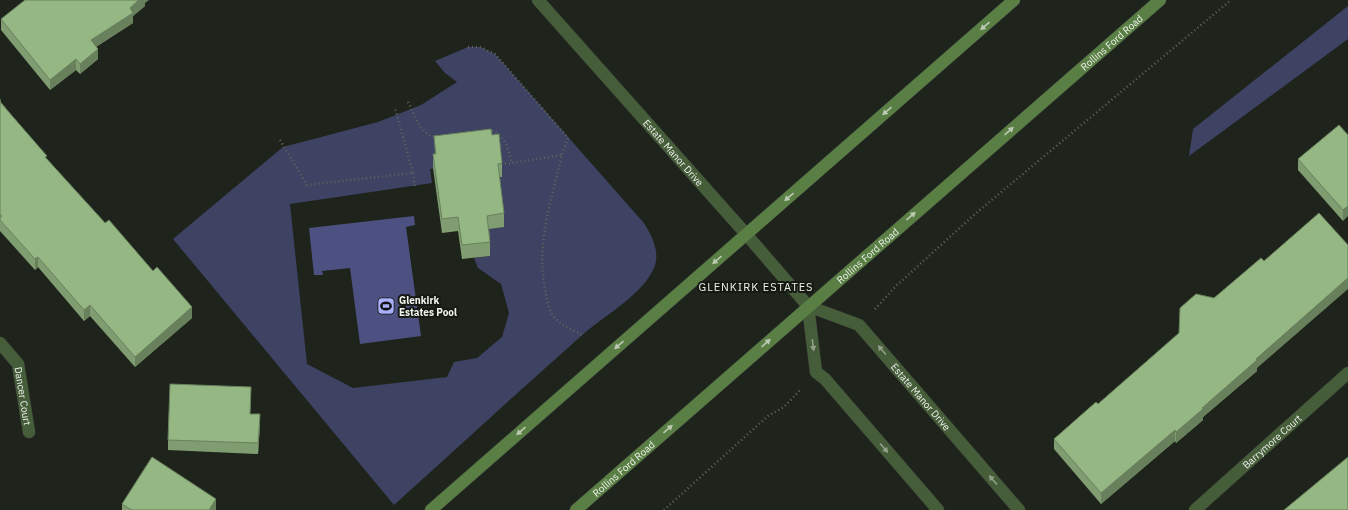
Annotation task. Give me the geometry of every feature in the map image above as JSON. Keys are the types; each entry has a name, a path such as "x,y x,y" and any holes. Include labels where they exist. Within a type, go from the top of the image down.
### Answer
{"main road":[{"path":"431,510 1014,0"},
{"name":"Rollins Ford Road","path":"576,510 1160,0"}],"street":[{"name":"Estate Manor Drive","path":"538,0 808,306 860,325 1019,510"},
{"path":"808,306 816,372 825,379 938,510"},
{"name":"Dancer Court","path":"0,343 18,364 29,432"},
{"name":"Barrymore Court","path":"1195,510 1348,372"}],"path":[{"path":"860,325 896,286 975,214 1231,0"},
{"path":"468,48 480,47 495,54 568,138 562,155 544,227 541,246 542,276 548,305 553,316 559,322 582,335"},
{"path":"408,102 420,128 430,136 439,137"},
{"path":"395,108 415,186"},
{"path":"480,131 487,130 498,133 504,140 512,163"},
{"path":"280,140 307,185 413,174"},
{"path":"501,164 562,155"},
{"path":"664,510 768,416 784,407 816,372"}],"shaded area":[{"path":"1348,6 1348,39 1189,156 1193,129"},
{"path":"468,47 480,47 495,54 643,222 653,240 656,259 655,266 646,281 629,299 580,337 394,505 173,239 283,147 378,122 421,105 457,82 445,73 435,61","holes":["436,168 502,177 492,178 487,230 490,256 474,258 478,268 501,284 509,313 502,337 477,358 454,362 447,377 353,388 307,364 290,204 432,183 430,169"]},
{"name":"Glenkirk Estates Pool","path":"414,216 415,225 406,227 421,336 360,344 350,268 322,271 323,275 314,275 309,228"}],"building":[{"path":"25,0 139,0 130,8 133,13 91,40 98,49 80,64 76,59 50,80 1,19"},
{"path":"0,102 47,156 45,157 105,223 109,220 153,271 157,267 192,307 135,357 90,305 84,310 38,257 35,259 0,220 2,216 0,214"},
{"path":"1339,125 1348,135 1348,206 1343,210 1298,159"},
{"path":"491,129 492,135 499,134 502,163 498,164 504,213 487,216 490,242 462,245 458,217 442,219 433,154 436,154 434,136"},
{"path":"1319,213 1348,245 1348,278 1256,359 1257,360 1202,408 1203,409 1176,432 1175,430 1101,493 1054,439 1096,402 1098,404 1179,333 1180,308 1196,294 1214,298 1261,258 1264,261"},
{"path":"170,384 251,387 250,414 260,414 258,443 168,440"},
{"path":"152,457 216,499 209,510 132,510 122,504"},
{"path":"1348,457 1348,510 1284,510"}],"place":[{"name":"Glenkirk Estates Pool","path":"386,306"}],"district":[{"name":"GLENKIRK ESTATES","path":"756,287"}]}
